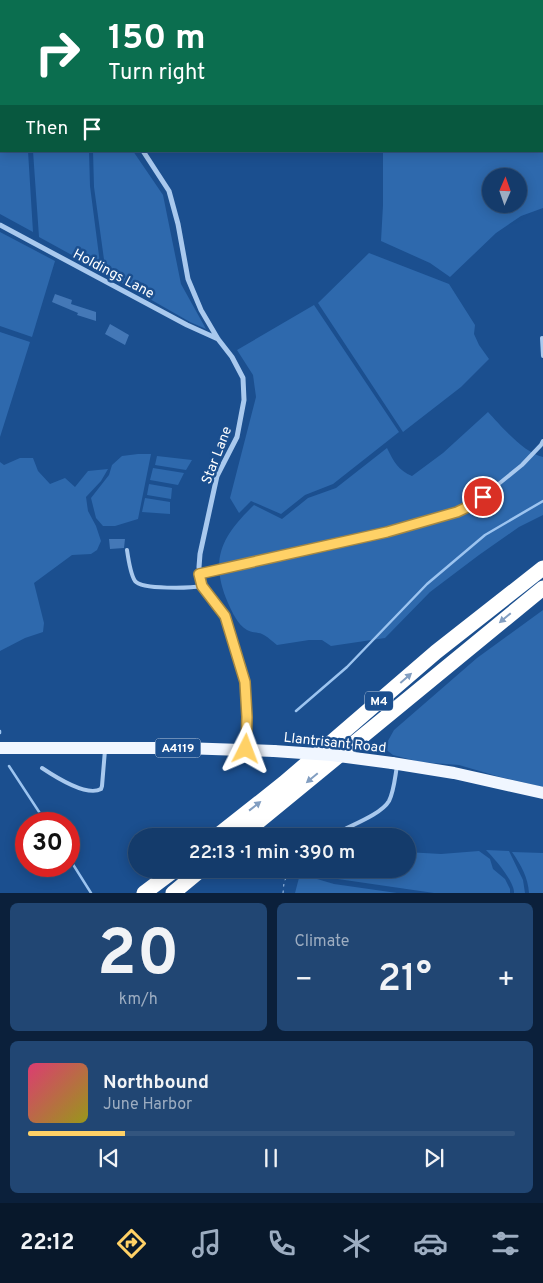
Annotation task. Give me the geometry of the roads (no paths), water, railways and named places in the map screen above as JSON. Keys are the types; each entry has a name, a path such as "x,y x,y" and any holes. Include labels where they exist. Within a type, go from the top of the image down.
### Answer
{"highway":[{"name":"M4","path":"227,828 284,783 436,652 543,568"},
{"name":"M4","path":"251,828 543,588"},
{"path":"144,893 164,878"},
{"path":"172,893 191,878"}],"main road":[{"name":"Llantrisant Road","path":"0,748 246,749 331,755 454,773 543,793"}],"street":[{"name":"Star Lane","path":"144,152 169,191 178,224 188,279 201,310 218,339 232,357 242,378 244,400 237,436 217,476 200,554 199,574 202,586 225,616 245,682 246,749"},
{"name":"Holdings Lane","path":"0,225 187,326 218,339"}],"lane":[{"path":"542,338 543,356"},
{"path":"199,574 387,532 457,512 474,504 522,465 543,441"},
{"path":"127,550 134,578 138,583 172,588 202,586"},
{"path":"42,768 62,780 85,790 97,791 102,786 106,758 105,747"},
{"path":"347,828 376,813 388,802 394,786 394,763"}],"waterway":[{"path":"296,711 347,667 427,584 485,535 543,501"},
{"path":"9,766 39,812"},
{"path":"80,876 91,893"}]}
